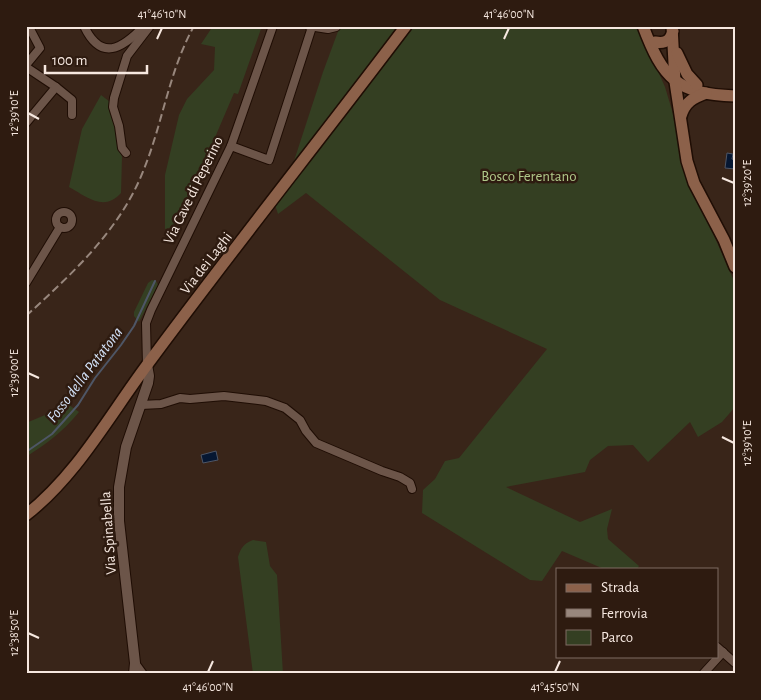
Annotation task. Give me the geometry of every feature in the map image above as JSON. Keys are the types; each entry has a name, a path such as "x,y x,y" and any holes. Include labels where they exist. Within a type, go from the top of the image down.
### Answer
{"main road":[{"name":"Via dei Laghi","path":"26,515 45,499 69,471 147,365 406,26"},
{"path":"644,26 674,69 686,80 709,93"},
{"path":"644,26 681,118"},
{"path":"655,42 663,43 668,41 673,28"},
{"path":"673,28 675,82 690,172 735,266"},
{"path":"674,47 683,67 697,85"},
{"path":"660,64 675,82 689,89 735,96"},
{"path":"681,118 684,108 689,101 709,93"}],"street":[{"path":"84,26 92,41 105,49 120,47 144,26"},
{"path":"126,152 122,148 119,126 113,107 114,98 127,56 150,26"},
{"name":"Via Cave di Peperino","path":"147,365 146,322 231,146 272,26"},
{"path":"29,27 40,48 26,66 72,100 72,115"},
{"path":"231,146 269,160 311,27 328,29 336,27"},
{"path":"26,123 56,87"},
{"path":"26,283 60,227"},
{"path":"26,264 35,268"},
{"name":"Via Spinabella","path":"134,674 135,662 121,538 119,494 123,458 149,376 147,365"},
{"path":"141,405 162,404 180,398 224,396 266,402 285,408 300,420 306,432 316,442 400,477 410,483 412,489"},
{"path":"720,649 735,663"},
{"path":"703,674 714,658"},
{"path":"135,662 143,674"}],"green space":[{"path":"213,26 262,26 238,94 234,93 174,227 165,229 165,175 179,115 187,99 214,70 215,47 201,44"},
{"path":"340,26 400,26 292,167 323,72"},
{"name":"Bosco Ferentano","path":"413,26 638,26 665,87 677,127 679,149 684,168 735,283 735,407 722,422 698,437 690,422 648,462 633,445 608,446 590,460 585,472 506,487 580,522 612,509 607,529 608,539 639,566 638,568 602,568 562,551 542,581 530,580 422,513 423,490 435,479 445,461 459,458 547,349 440,300 306,193 278,214 275,205 293,179"},
{"path":"101,95 110,102 122,157 121,193 115,199 102,202 95,201 69,187 82,129"},
{"path":"152,280 156,281 158,285 139,322 134,316 134,312 148,283"},
{"path":"69,405 79,412 67,426 26,457 26,423"},
{"path":"253,540 266,542 270,566 277,575 283,674 253,674 238,557 243,547"}],"water":[{"path":"727,153 733,154 732,159 735,160 735,169 725,168"},
{"path":"216,451 218,460 203,463 201,455"}],"waterway":[{"name":"Fosso della Patatona","path":"26,452 52,434 78,405 95,378 134,326 155,281"}],"railway":[{"path":"26,316 94,249 109,231 134,191 151,151 178,61 194,26"}]}
